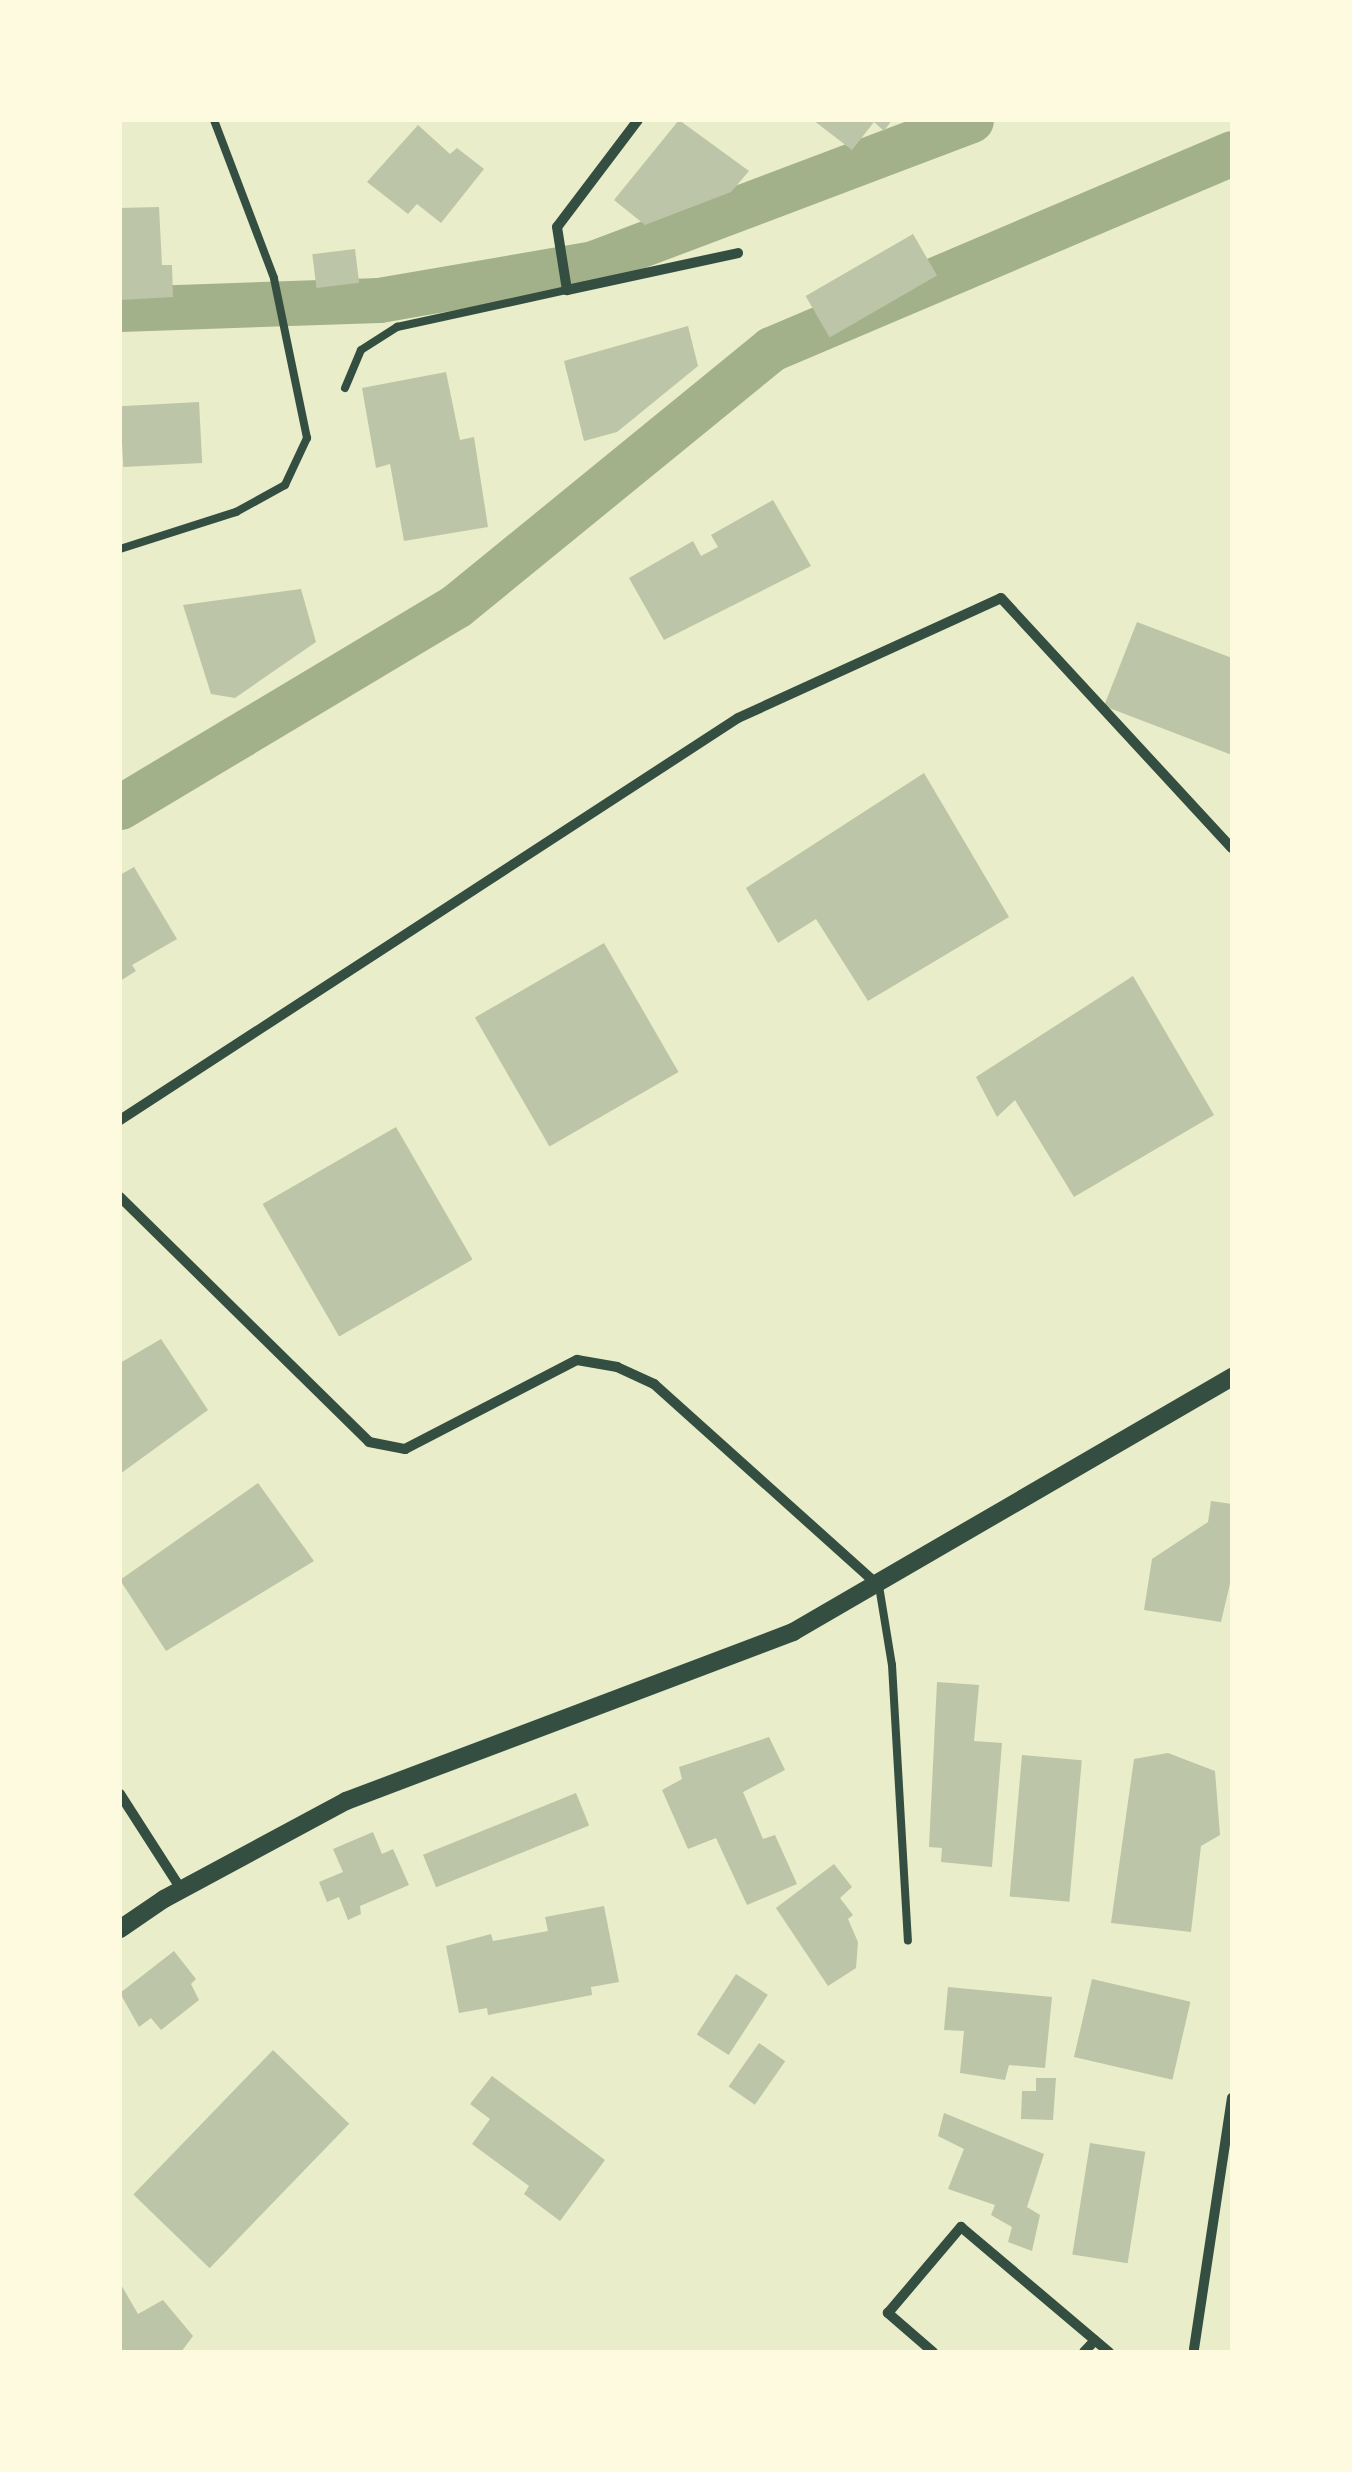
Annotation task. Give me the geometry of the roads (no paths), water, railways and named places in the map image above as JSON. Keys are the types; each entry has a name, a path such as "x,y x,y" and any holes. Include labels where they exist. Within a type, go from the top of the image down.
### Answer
{"street":[{"path":"638,120 567,209 556,238 566,286 738,253"},
{"path":"120,1120 738,718 1001,598 1232,848"},
{"path":"120,1197 369,1442 405,1449 577,1360 617,1367 654,1384 879,1586"},
{"path":"120,1929 181,1889 346,1801 730,1658 879,1586 1232,1377"},
{"path":"120,1794 181,1889"},
{"path":"1194,2349 1232,2098"},
{"path":"933,2352 888,2314 961,2228 1110,2352"},
{"path":"1084,2352 1095,2340"}],"lane":[{"path":"120,549 236,512 284,485 307,438 274,278 214,120"},
{"path":"345,388 361,350 397,327 566,286"},
{"path":"879,1586 892,1666 908,1941"}],"waterway":[{"path":"120,309 379,300 593,263 971,120"},
{"path":"120,807 456,606 771,349 1232,153"}]}
